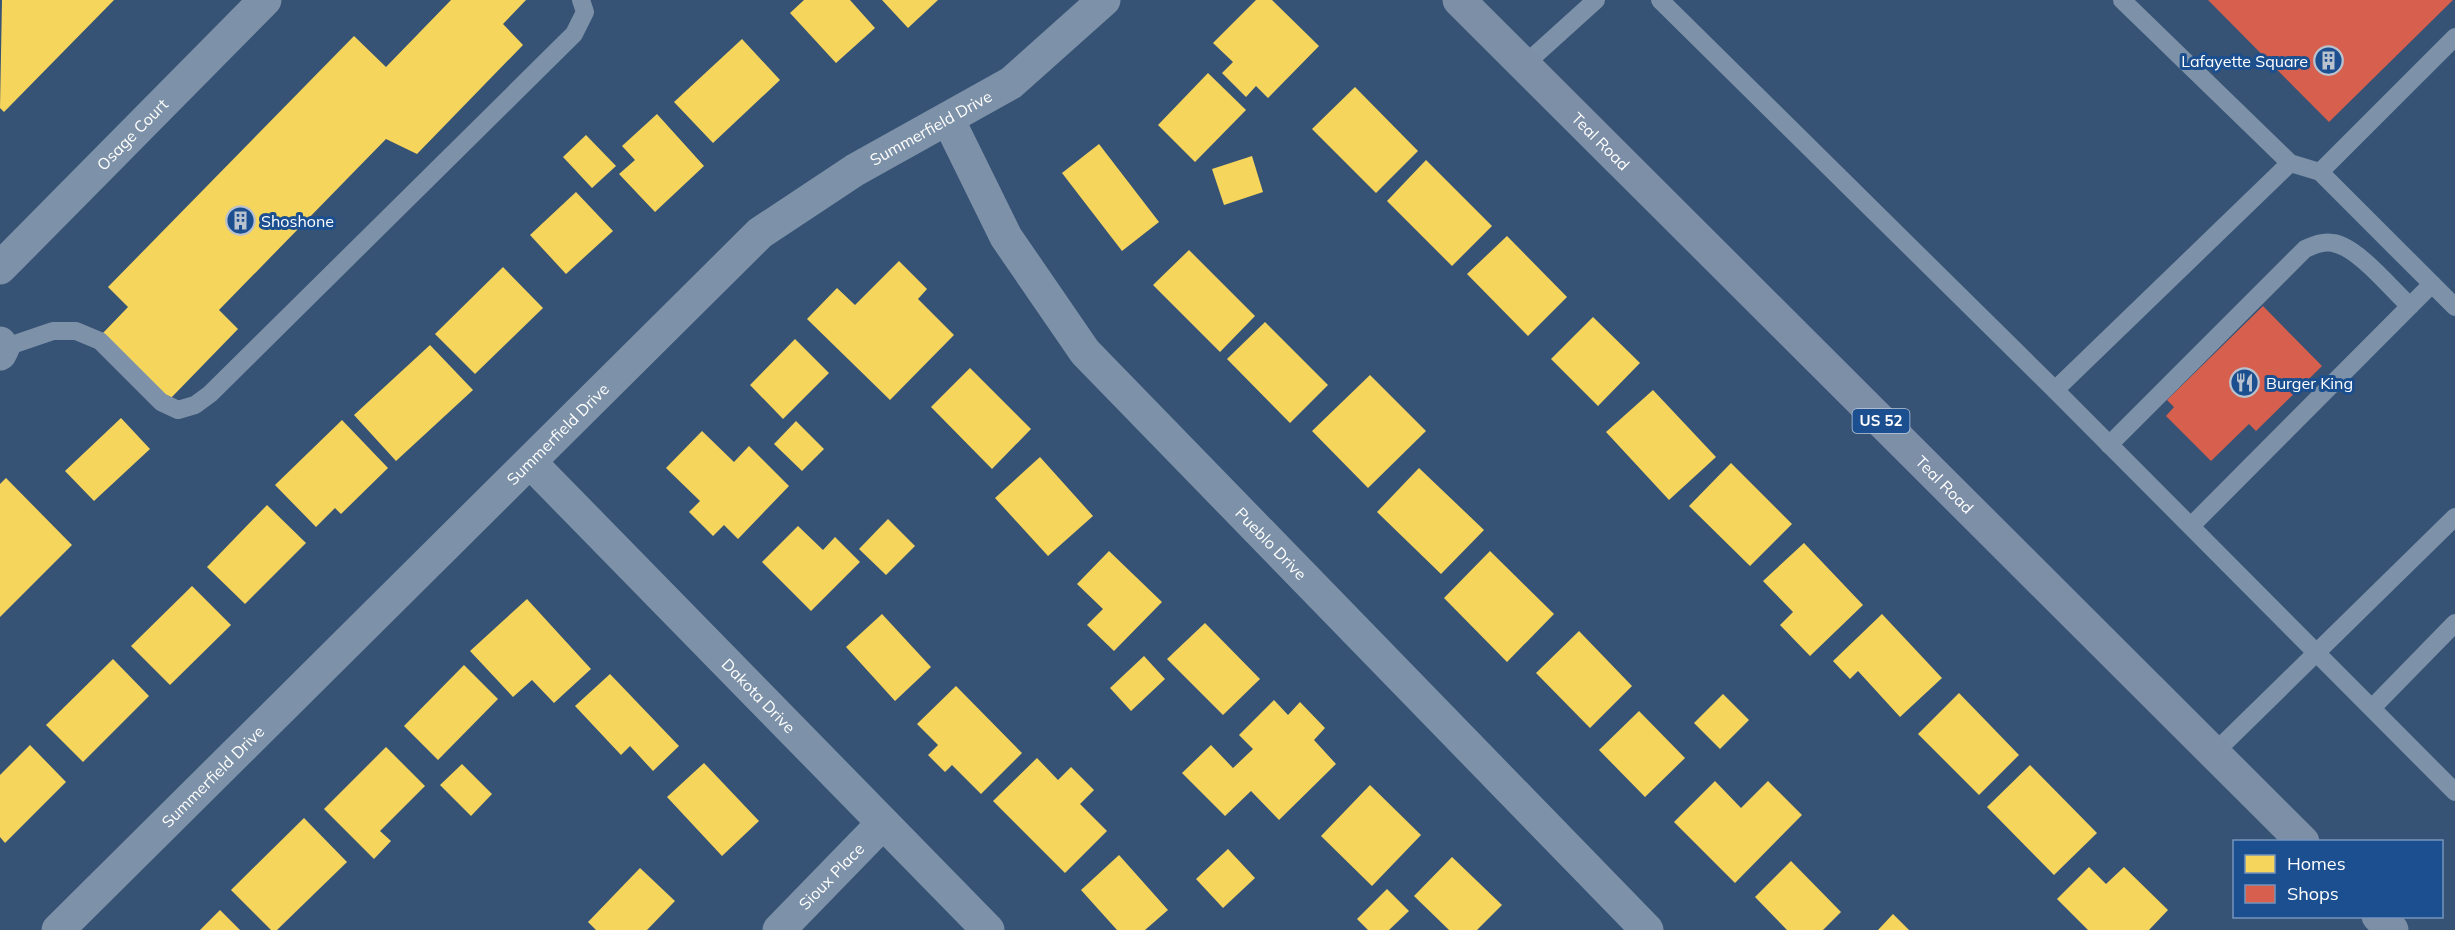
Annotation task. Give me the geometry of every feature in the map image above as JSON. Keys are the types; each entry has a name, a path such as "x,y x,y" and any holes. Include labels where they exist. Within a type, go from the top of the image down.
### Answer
{"main road":[{"name":"Teal Road","path":"1459,0 2301,840"},
{"path":"2380,918 2392,930"}],"street":[{"name":"Osage Court","path":"0,268 265,0"},
{"name":"Summerfield Drive","path":"58,930 760,233 855,170 1011,83 1104,0"},
{"name":"Pueblo Drive","path":"948,119 1006,237 1085,352 1647,930"},
{"name":"Dakota Drive","path":"530,462 988,930"},
{"name":"Sioux Place","path":"779,930 884,823"}],"lane":[{"path":"1,348 53,331 76,331 100,341 161,402 178,410 195,405 210,394 573,34 585,12 581,0"},
{"path":"1524,65 1596,0"},
{"path":"1660,0 2055,390 2372,708 2451,780"},
{"path":"2122,0 2290,163 2320,172 2455,307"},
{"path":"2320,172 2455,37"},
{"path":"2055,390 2290,163"},
{"path":"2109,445 2306,249 2318,243 2333,243 2347,248 2410,306"},
{"path":"2191,526 2432,284"},
{"path":"2214,753 2455,518"},
{"path":"2372,708 2455,623"}],"building: Homes":[{"path":"2,0 114,0 4,112 0,108"},
{"name":"Shoshone","path":"451,0 526,0 503,24 523,45 417,154 386,139 219,310 238,329 170,399 103,333 128,307 108,287 354,36 386,67"},
{"path":"804,0 850,0 875,28 836,63 790,13"},
{"path":"882,0 938,0 908,28"},
{"path":"1256,0 1272,0 1319,46 1268,98 1256,86 1246,97 1222,73 1233,62 1213,43"},
{"path":"742,39 780,80 713,143 674,102"},
{"path":"1208,73 1246,110 1195,162 1158,125"},
{"path":"1355,87 1418,151 1376,193 1312,129"},
{"path":"657,114 704,166 655,212 619,174 635,160 622,146"},
{"path":"586,135 616,166 592,188 563,157"},
{"path":"1099,144 1159,222 1122,251 1062,173"},
{"path":"1252,156 1263,192 1224,205 1212,169"},
{"path":"1426,160 1492,226 1452,266 1387,201"},
{"path":"576,192 613,231 566,274 530,235"},
{"path":"1507,236 1567,297 1528,336 1467,274"},
{"path":"1189,250 1255,316 1220,352 1153,285"},
{"path":"899,261 927,289 918,299 954,335 890,400 807,319 837,288 855,305"},
{"path":"503,267 543,308 475,374 435,334"},
{"path":"1593,317 1640,363 1598,406 1551,359"},
{"path":"1265,322 1328,385 1290,423 1227,359"},
{"path":"795,339 829,373 783,419 750,385"},
{"path":"430,345 473,390 396,461 354,415"},
{"path":"970,368 1031,429 992,469 931,407"},
{"path":"1370,375 1426,431 1368,488 1312,431"},
{"path":"1653,390 1716,457 1669,500 1606,432"},
{"path":"121,418 150,449 94,501 65,471"},
{"path":"342,420 388,468 341,514 335,508 316,527 275,485"},
{"path":"796,421 824,449 802,471 774,444"},
{"path":"702,431 734,462 749,446 789,486 738,539 724,525 713,536 689,512 700,501 666,468"},
{"path":"1040,457 1093,516 1048,556 995,498"},
{"path":"1731,463 1792,524 1750,566 1689,506"},
{"path":"1419,468 1484,530 1441,574 1377,512"},
{"path":"6,478 72,545 0,617 0,484"},
{"path":"267,505 306,543 245,604 207,567"},
{"path":"888,519 915,546 886,575 859,549"},
{"path":"798,526 823,550 835,537 860,562 811,611 762,562"},
{"path":"1804,543 1863,605 1810,656 1780,625 1793,612 1763,581"},
{"path":"1109,551 1162,602 1114,651 1087,625 1103,609 1077,584"},
{"path":"1490,551 1554,614 1507,662 1444,598"},
{"path":"192,586 231,625 170,685 131,646"},
{"path":"527,599 591,669 554,703 532,680 513,697 470,651"},
{"path":"882,614 931,667 895,701 846,647"},
{"path":"1882,614 1942,678 1900,717 1858,671 1850,679 1833,661"},
{"path":"1205,623 1260,679 1223,715 1167,659"},
{"path":"1579,631 1632,686 1590,728 1536,673"},
{"path":"1144,656 1165,679 1131,711 1110,688"},
{"path":"113,659 149,696 83,762 46,725"},
{"path":"464,665 498,699 438,760 404,726"},
{"path":"610,674 679,746 653,771 630,746 621,755 575,706"},
{"path":"956,686 1022,753 981,794 952,765 945,772 928,755 938,745 917,724"},
{"path":"1959,693 2019,755 1979,795 1918,734"},
{"path":"1723,694 1749,720 1720,749 1694,723"},
{"path":"1274,700 1288,715 1300,702 1325,728 1314,740 1336,764 1279,820 1251,791 1225,816 1182,773 1211,745 1233,768 1253,749 1239,735"},
{"path":"1639,711 1685,758 1645,797 1599,750"},
{"path":"30,745 66,782 5,843 0,837 0,775"},
{"path":"386,747 425,786 380,831 391,841 374,859 324,809"},
{"path":"1037,758 1058,780 1071,767 1094,790 1080,804 1107,831 1065,873 993,801"},
{"path":"704,763 759,821 722,856 667,797"},
{"path":"462,764 492,794 471,816 440,785"},
{"path":"2030,765 2097,833 2054,875 1987,807"},
{"path":"1715,781 1741,808 1768,781 1802,815 1735,883 1674,822"},
{"path":"1370,785 1421,835 1372,886 1321,836"},
{"path":"304,818 347,862 277,930 271,930 231,890"},
{"path":"1228,849 1255,878 1223,908 1196,879"},
{"path":"1119,855 1168,910 1145,930 1117,930 1081,890"},
{"path":"1452,857 1502,905 1477,930 1449,930 1414,896"},
{"path":"1791,861 1841,912 1823,930 1787,930 1755,897"},
{"path":"2089,867 2106,884 2124,867 2168,910 2149,930 2088,930 2057,899"},
{"path":"640,868 675,901 647,930 596,930 588,922"},
{"path":"1387,889 1409,911 1389,930 1368,930 1357,919"},
{"path":"220,910 240,930 200,930"},
{"path":"1893,914 1909,930 1878,930"}],"building: Shops":[{"name":"Lafayette Square","path":"2208,0 2453,0 2329,122"},
{"name":"Burger King","path":"2263,306 2322,366 2256,431 2249,424 2211,461 2166,416 2174,407 2167,400"}],"place":[{"name":"Lafayette Square","path":"2329,61"},
{"name":"Shoshone","path":"240,221"},
{"name":"Burger King","path":"2245,383"}]}
